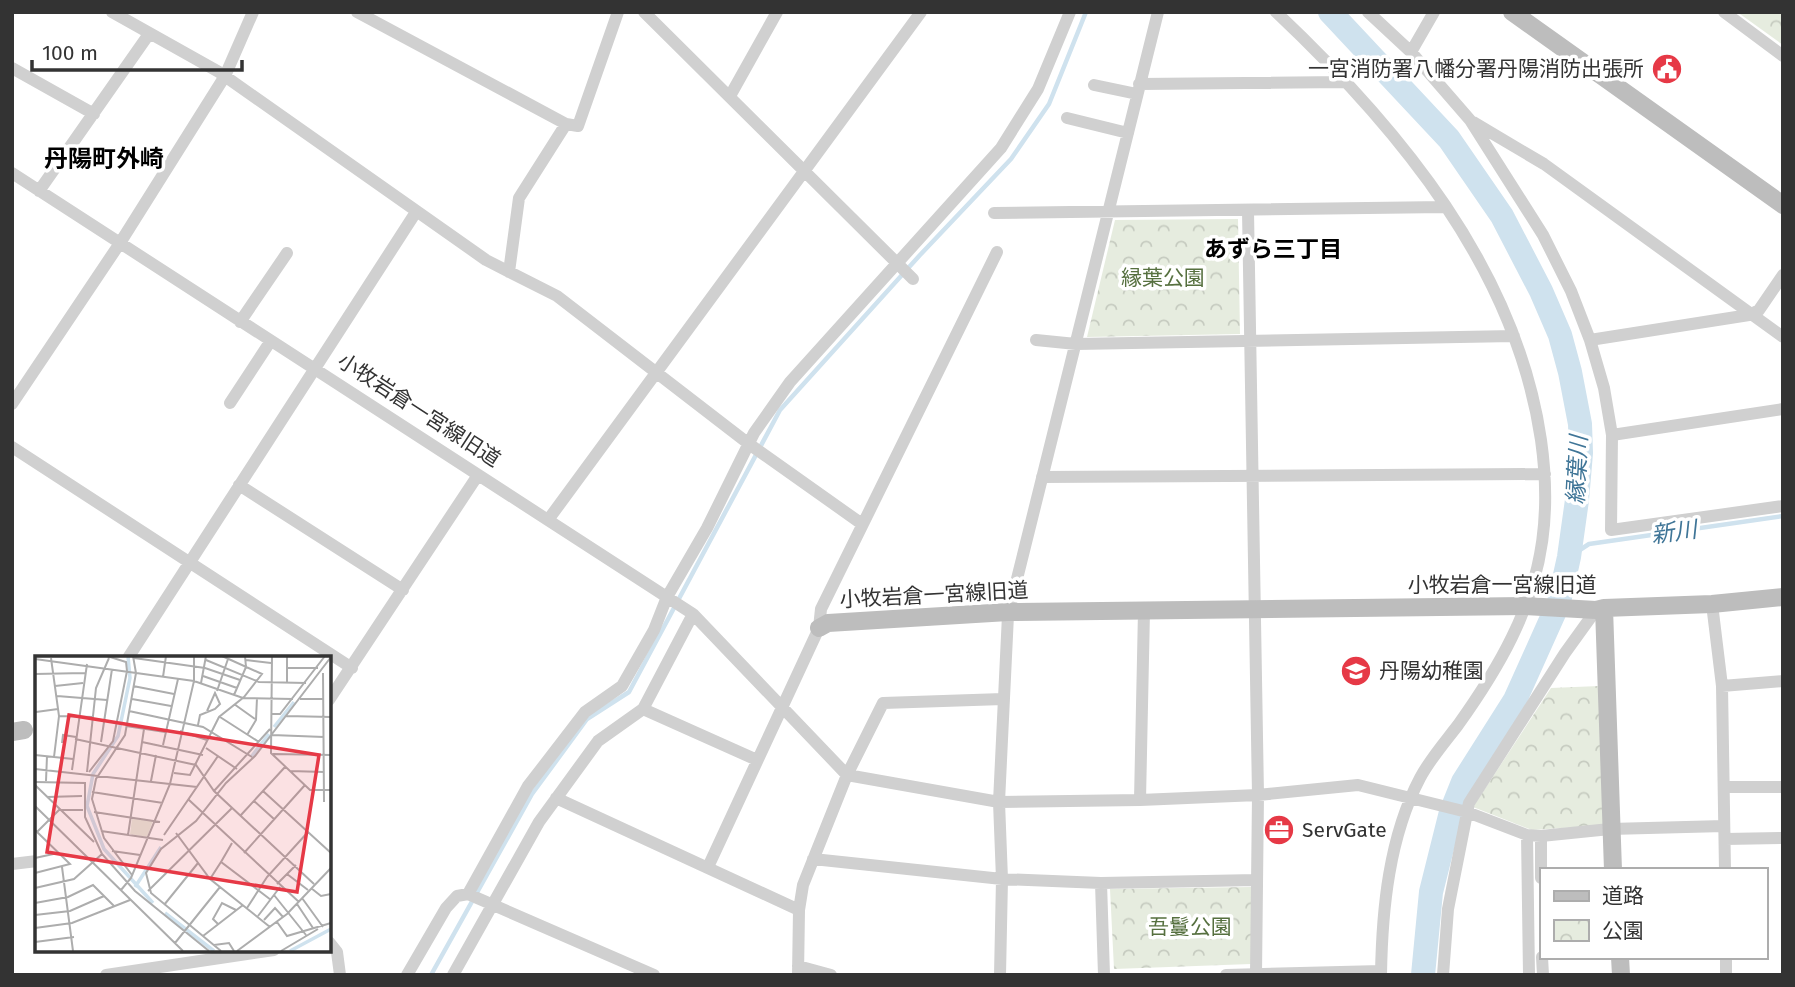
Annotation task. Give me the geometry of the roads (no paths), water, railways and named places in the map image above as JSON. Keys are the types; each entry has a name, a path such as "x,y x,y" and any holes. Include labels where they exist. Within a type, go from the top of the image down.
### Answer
{"street":[{"path":"112,12 127,16 149,34 225,76 486,260 556,296 756,448 862,524"},
{"path":"12,404 120,243 225,76 253,12"},
{"path":"356,12 566,124 578,126 618,12"},
{"path":"644,12 912,279"},
{"path":"730,96 777,12"},
{"path":"548,520 921,12"},
{"path":"469,894 526,789 585,712 622,686 654,631 707,528 756,448 754,433 790,382 898,266 1001,148 1038,89 1070,12"},
{"path":"1000,975 1002,879 999,802 1008,612 1158,12"},
{"path":"1226,975 1381,973 1387,886 1400,827 1410,798 1421,776 1479,695 1532,606 1544,537 1545,474 1538,422 1528,378 1498,295 1474,251 1414,162 1345,82 1276,12"},
{"path":"1368,12 1411,52 1470,120 1544,235 1571,290 1604,388 1612,435 1611,530 1783,506"},
{"path":"1411,52 1434,12"},
{"path":"1512,12 1783,205"},
{"path":"1724,12 1783,56"},
{"path":"39,191 149,34"},
{"path":"12,68 94,114"},
{"path":"1094,85 1138,89 1345,82"},
{"path":"1067,118 1128,133"},
{"path":"1470,120 1544,164 1749,315 1783,337"},
{"path":"509,272 519,198 566,124"},
{"name":"小牧岩倉一宮線旧道","path":"12,173 669,598 689,612 782,705 819,628 828,623 1008,612 1532,606 1595,609 1712,604 1783,597"},
{"path":"994,213 1445,206"},
{"path":"1248,211 1258,795 1256,974"},
{"path":"129,656 416,212"},
{"path":"819,628 821,609 997,251"},
{"path":"240,322 287,253"},
{"path":"1590,340 1749,315 1759,310 1783,275"},
{"path":"1036,340 1076,344 1514,336"},
{"path":"230,403 271,342"},
{"path":"1612,435 1783,409"},
{"path":"12,447 352,668"},
{"path":"1042,477 1545,474"},
{"path":"331,697 478,475"},
{"path":"239,485 403,590"},
{"path":"1712,604 1722,686 1725,868"},
{"path":"1443,975 1448,909 1464,811 1595,609"},
{"path":"1595,609 1613,868"},
{"path":"1140,800 1144,611"},
{"path":"453,975 489,903 556,798 598,741 643,709 689,612"},
{"path":"1722,686 1783,681"},
{"path":"831,975 798,970 799,910 803,885 847,775 883,703 1003,699"},
{"path":"708,867 782,705 847,775 999,802 1258,795 1358,785 1464,811 1527,835 1610,829 1724,832 1783,838"},
{"path":"643,709 757,760"},
{"path":"1724,787 1783,787"},
{"path":"556,798 799,910"},
{"path":"1527,835 1529,975"},
{"path":"1541,836 1541,868"},
{"path":"813,859 1002,879 1101,883 1257,880"},
{"path":"12,864 35,861"},
{"path":"1101,883 1104,975"},
{"path":"407,975 446,908 457,896 469,894 654,975"},
{"path":"331,944 337,952 340,975"},
{"path":"106,975 261,952"}],"waterway":[{"path":"431,975 532,794 587,719 629,692 780,410 1011,159 1049,104 1086,12"},
{"name":"縁葉川","path":"1330,12 1449,139 1502,216 1541,291 1560,335 1580,424 1581,453 1577,500 1559,602 1515,700 1463,782 1451,812 1431,892 1423,975"},
{"name":"新川","path":"1569,557 1589,544 1783,516"}],"place":[{"name":"一宮消防署八幡分署丹陽消防出張所","path":"1667,69"},
{"name":"丹陽幼稚園","path":"1356,671"},
{"name":"ServGate","path":"1279,830"}],"district":[{"name":"丹陽町外崎","path":"104,159"},
{"name":"あずら三丁目","path":"1273,249"}],"park label":[{"name":"縁葉公園","path":"1163,278"},
{"name":"吾鬘公園","path":"1190,927"}]}
